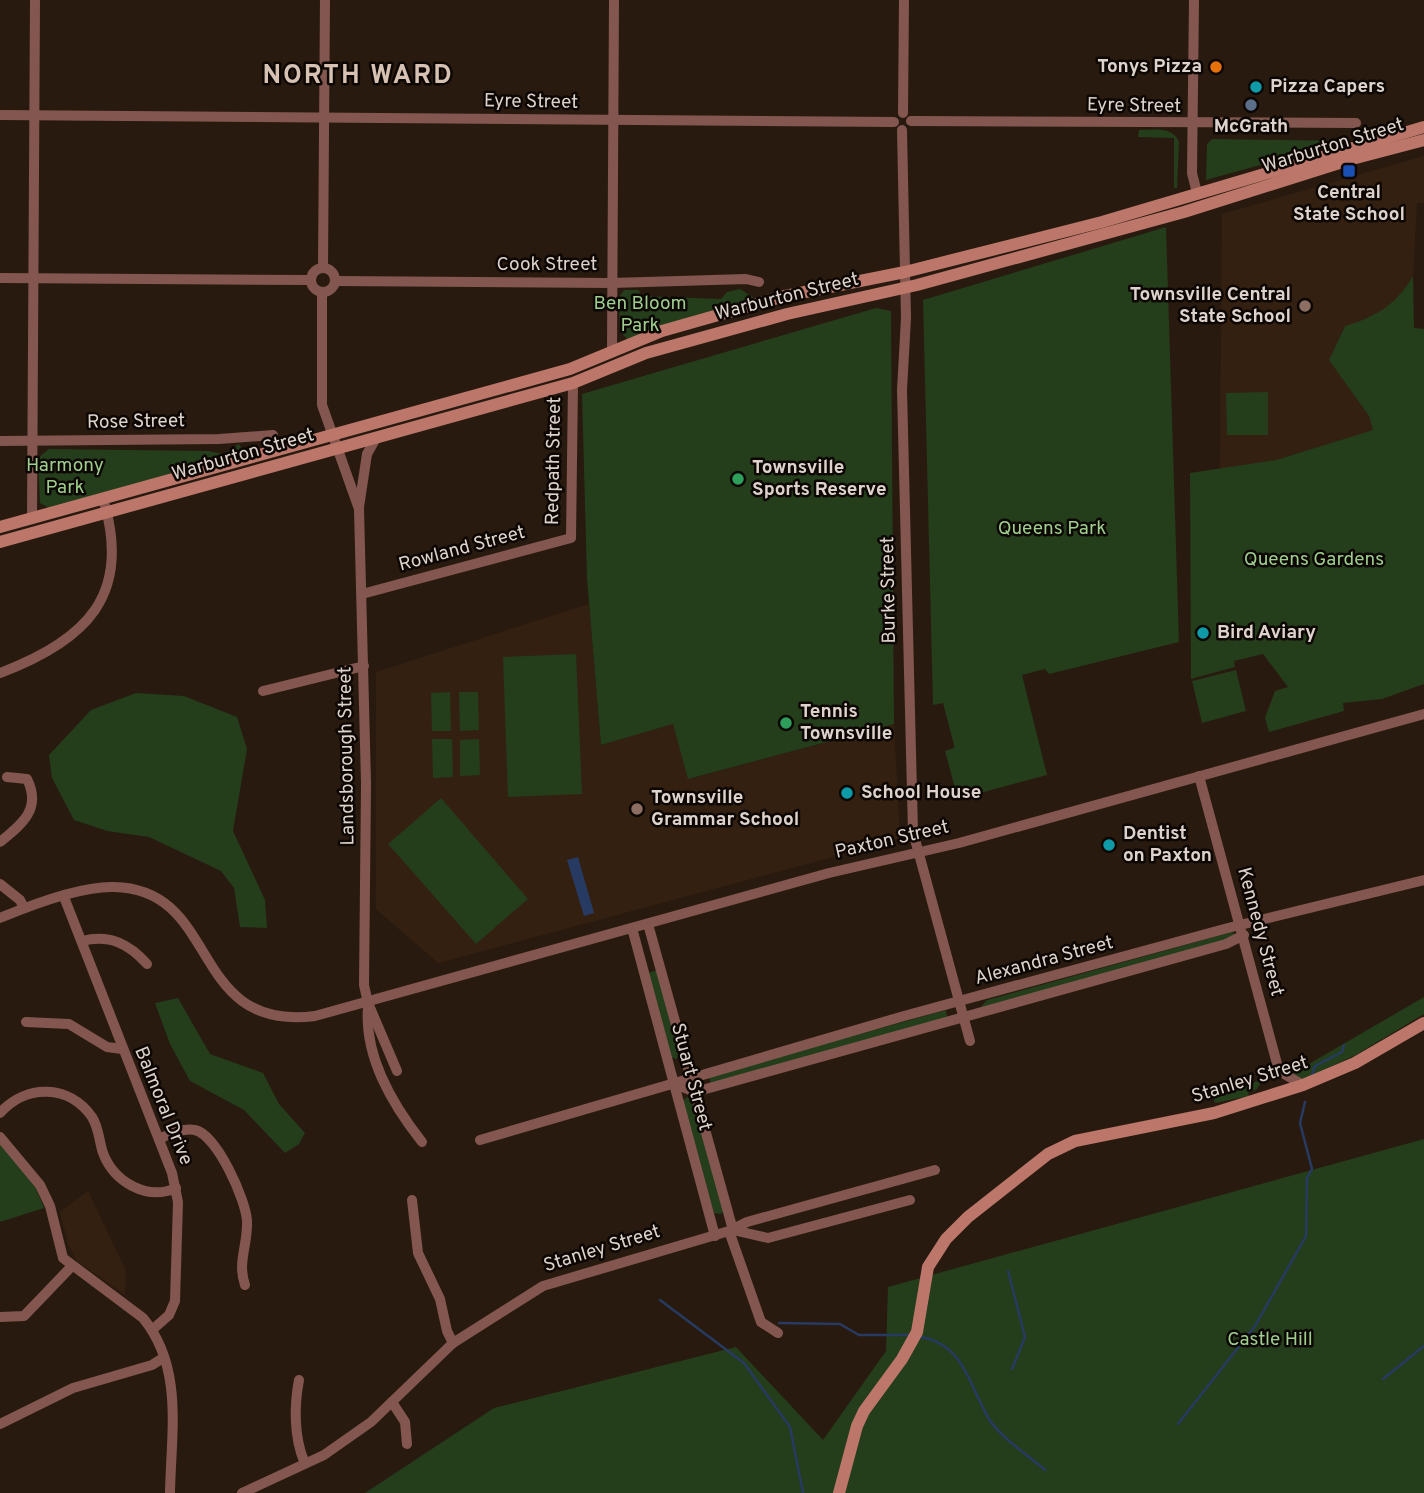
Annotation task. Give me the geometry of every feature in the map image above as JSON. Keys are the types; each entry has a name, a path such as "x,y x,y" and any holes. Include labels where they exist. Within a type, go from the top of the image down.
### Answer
{"main road":[{"name":"Warburton Street","path":"0,527 570,369 612,349 662,331 785,296 905,272 1102,222 1424,127"},
{"name":"Warburton Street","path":"0,542 573,383 646,353 787,314 905,288 1184,212 1352,159 1424,140"},
{"path":"1197,193 1209,197 1248,186 1276,184"},
{"path":"1102,222 1127,221 1166,210 1184,212"},
{"name":"Stanley Street","path":"839,1493 857,1426 864,1411 909,1349 917,1332 925,1278 936,1253 978,1209 1048,1154 1075,1141 1214,1113 1303,1085 1355,1063 1424,1023"}],"street":[{"path":"32,518 35,0"},
{"path":"323,268 325,0"},
{"path":"612,349 614,0"},
{"path":"903,113 895,117 894,122 895,127 902,131 910,127 911,121 903,113 904,0"},
{"path":"1194,0 1192,173 1197,193"},
{"name":"Eyre Street","path":"0,115 894,122"},
{"name":"Eyre Street","path":"911,121 1356,123"},
{"name":"Burke Street","path":"902,131 905,272 902,390 914,832 970,1041"},
{"path":"323,268 330,271 335,281 329,290 322,292 315,290 311,279 313,273 323,268"},
{"path":"0,278 311,279"},
{"name":"Cook Street","path":"335,281 612,283 746,279 759,282"},
{"name":"Landsborough Street","path":"322,292 322,405 330,434 359,509"},
{"name":"Redpath Street","path":"571,538 573,383"},
{"name":"Rose Street","path":"0,441 219,439 273,435"},
{"name":"Landsborough Street","path":"376,438 366,454 359,509 364,666 364,984 368,1003 397,1072"},
{"path":"0,673 32,661 66,642 97,609 110,562 107,514 103,499"},
{"name":"Rowland Street","path":"362,594 571,538"},
{"path":"263,691 364,666"},
{"name":"Paxton Street","path":"0,918 64,897 115,887 156,897 186,921 224,986 259,1011 300,1018 368,1003 648,924 1424,714"},
{"name":"Kennedy Street","path":"1199,776 1279,1071 1303,1085"},
{"path":"0,842 23,824 33,799 27,779 7,777"},
{"name":"Alexandra Street","path":"480,1140 960,1001 1243,931 1424,880"},
{"path":"0,884 20,900 24,908"},
{"name":"Balmoral Drive","path":"64,897 176,1188 175,1301 169,1315 152,1330"},
{"name":"Stuart Street","path":"648,924 731,1231 761,1322 778,1333"},
{"name":"Stuart Street","path":"632,929 715,1236"},
{"name":"Alexandra Street","path":"695,1092 1226,944 1243,931"},
{"path":"82,941 97,937 113,939 128,946 147,964"},
{"name":"Landsborough Street","path":"368,1003 366,1029 389,1095 422,1142"},
{"path":"26,1022 69,1024 107,1047 122,1049"},
{"path":"675,1084 695,1092"},
{"path":"0,1113 16,1098 29,1094 63,1094 82,1106 93,1118 103,1152 120,1179 133,1187 156,1193 176,1188"},
{"path":"159,1139 185,1130 196,1130 213,1142 245,1210 247,1230 240,1266 244,1285"},
{"path":"0,1137 40,1185 50,1206 63,1258 143,1318 152,1330 170,1375 174,1398 170,1493"},
{"name":"Stanley Street","path":"242,1493 289,1473 304,1461 324,1455 371,1422 453,1343 543,1286 731,1231 747,1222 935,1170"},
{"path":"412,1200 418,1253 440,1299 447,1331 453,1343"},
{"path":"731,1231 768,1238 910,1200"},
{"path":"0,1317 24,1316 71,1266"},
{"path":"1,1421 73,1388 152,1365 163,1358"},
{"path":"299,1380 295,1400 299,1448 304,1461"},
{"path":"391,1402 405,1422 407,1444"}],"shaded area":[{"name":"Townsville Central State School","path":"1424,156 1424,203 1417,203 1413,276 1403,294 1373,318 1345,326 1330,359 1369,416 1374,430 1276,460 1220,469 1222,214"},
{"name":"Townsville Grammar School","path":"589,604 601,745 673,724 689,779 894,724 900,839 438,963 376,909 376,672"},
{"path":"88,1191 126,1271 125,1295 77,1261 68,1244 60,1212"}],"green space":[{"path":"1139,130 1162,130 1176,137 1179,142 1177,188 1174,188 1174,138 1138,137"},
{"path":"1212,139 1347,141 1206,180 1207,144"},
{"name":"Queens Park","path":"1166,227 1179,642 1049,674 1045,669 1022,675 1047,775 958,799 945,751 954,748 954,745 943,703 933,705 923,300"},
{"name":"Queens Gardens","path":"1413,276 1414,328 1424,329 1424,684 1382,699 1343,703 1344,711 1269,732 1265,718 1275,691 1288,687 1263,654 1234,661 1235,667 1191,679 1190,473 1276,460 1373,430 1369,416 1329,360 1345,326 1385,308"},
{"name":"Ben Bloom Park","path":"740,289 757,300 627,339 620,331 619,297 624,290 639,290 641,296 721,299 727,292"},
{"name":"Townsville Sports Reserve","path":"876,308 891,311 894,724 688,779 673,724 601,745 587,579 582,394"},
{"path":"1268,392 1268,435 1227,435 1226,393"},
{"name":"Harmony Park","path":"239,444 244,453 49,508 40,503 38,458 49,449 208,451 223,454"},
{"path":"576,654 582,794 508,797 503,657"},
{"path":"1236,670 1246,711 1202,723 1192,681"},
{"path":"450,692 451,731 432,731 431,693"},
{"path":"459,692 478,692 479,730 460,731"},
{"path":"136,693 184,696 237,717 247,749 233,831 265,900 267,928 240,927 234,888 221,871 149,837 107,831 74,820 52,778 49,755 91,710"},
{"path":"432,739 452,739 453,777 433,778"},
{"path":"479,739 480,775 460,776 460,740"},
{"path":"441,798 528,899 476,944 388,844"},
{"path":"1232,932 1235,934 1228,940 980,1008 987,1000"},
{"path":"657,970 680,1055 676,1059 671,1057 648,973"},
{"path":"1424,997 1424,1014 1354,1056 1302,1080 1290,1075"},
{"path":"178,998 210,1054 263,1073 279,1104 305,1133 299,1144 285,1153 244,1110 190,1081 170,1044 155,1003"},
{"path":"946,1010 947,1017 711,1085 709,1076"},
{"path":"1262,1080 1257,1089 1248,1093 1249,1096 1215,1103 1213,1093"},
{"path":"687,1097 692,1098 724,1210 721,1214 714,1213 683,1101"},
{"name":"Castle Hill","path":"1424,1139 1424,1493 365,1493 494,1408 736,1347 823,1440 886,1351 888,1287"},
{"path":"0,1143 35,1186 44,1208 0,1222"}],"water":[{"path":"578,857 594,913 584,916 567,860"}],"waterway":[{"path":"1312,1075 1315,1066 1342,1052 1344,1045"},
{"path":"1178,1424 1255,1326 1306,1236 1307,1178 1312,1169 1300,1123 1305,1102"},
{"path":"1008,1271 1025,1337 1012,1369"},
{"path":"660,1300 744,1363 790,1427 803,1493"},
{"path":"779,1323 840,1324 859,1335 911,1335"},
{"path":"921,1337 936,1341 957,1358 994,1426 1045,1470"},
{"path":"1383,1379 1424,1346"}],"place":[{"name":"Tonys Pizza","path":"1216,67"},
{"name":"Pizza Capers","path":"1256,87"},
{"name":"McGrath","path":"1251,105"},
{"name":"Central State School","path":"1349,171"},
{"name":"Townsville Central State School","path":"1305,306"},
{"name":"Townsville Sports Reserve","path":"738,479"},
{"name":"Bird Aviary","path":"1203,633"},
{"name":"Tennis Townsville","path":"786,723"},
{"name":"School House","path":"847,793"},
{"name":"Townsville Grammar School","path":"637,809"},
{"name":"Dentist on Paxton","path":"1109,845"}],"district":[{"name":"NORTH WARD","path":"358,76"}]}
